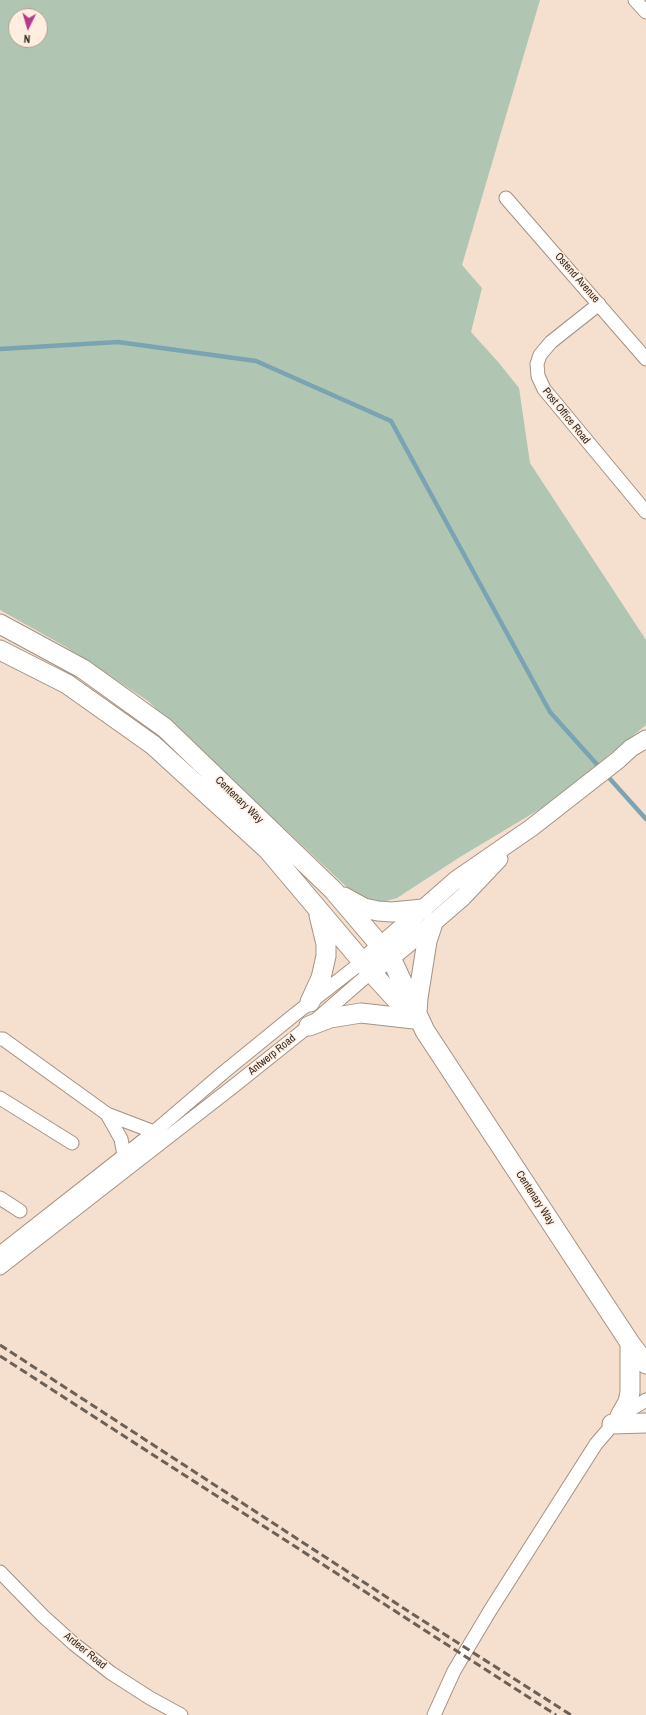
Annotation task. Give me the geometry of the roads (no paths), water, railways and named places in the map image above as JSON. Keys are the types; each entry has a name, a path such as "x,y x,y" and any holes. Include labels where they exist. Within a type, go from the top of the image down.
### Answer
{"main road":[{"name":"Centenary Way","path":"0,624 83,669 165,728 333,890 386,952 419,1021 630,1343 646,1364"},
{"name":"Centenary Way","path":"0,650 67,684 153,745 268,850 366,967 419,1021"},
{"path":"308,1026 330,1018 361,1013 419,1021 418,998 428,916 364,908 352,903 333,890"},
{"path":"310,1002 321,978 326,956 326,944 318,910"},
{"path":"630,1343 630,1392 628,1402 616,1420 646,1424"}],"street":[{"path":"635,0 646,12"},
{"name":"Ostend Avenue","path":"506,198 646,359"},
{"name":"Post Office Road","path":"599,304 551,342 540,355 537,364 538,376 544,389 646,512"},
{"name":"Antwerp Road","path":"0,1253 154,1132 224,1072 310,1002 366,967 386,952 428,916 457,879 530,828 618,760 631,748 646,739"},
{"name":"Antwerp Road","path":"0,1268 235,1085 308,1026 366,967"},
{"path":"0,1039 107,1114 154,1132"},
{"path":"0,1098 72,1143"},
{"path":"107,1114 121,1139 124,1148 124,1155"},
{"path":"0,1198 20,1211"},
{"path":"434,1715 454,1671 491,1609 596,1444 616,1420 646,1400"},
{"name":"Ardeer Road","path":"0,1572 43,1616 74,1644 117,1677 150,1698 181,1715"}],"waterway":[{"path":"0,349 118,342 256,361 391,421 550,712 646,819"}],"railway":[{"path":"0,1345 411,1613 571,1715"},
{"path":"0,1356 556,1715"}]}
